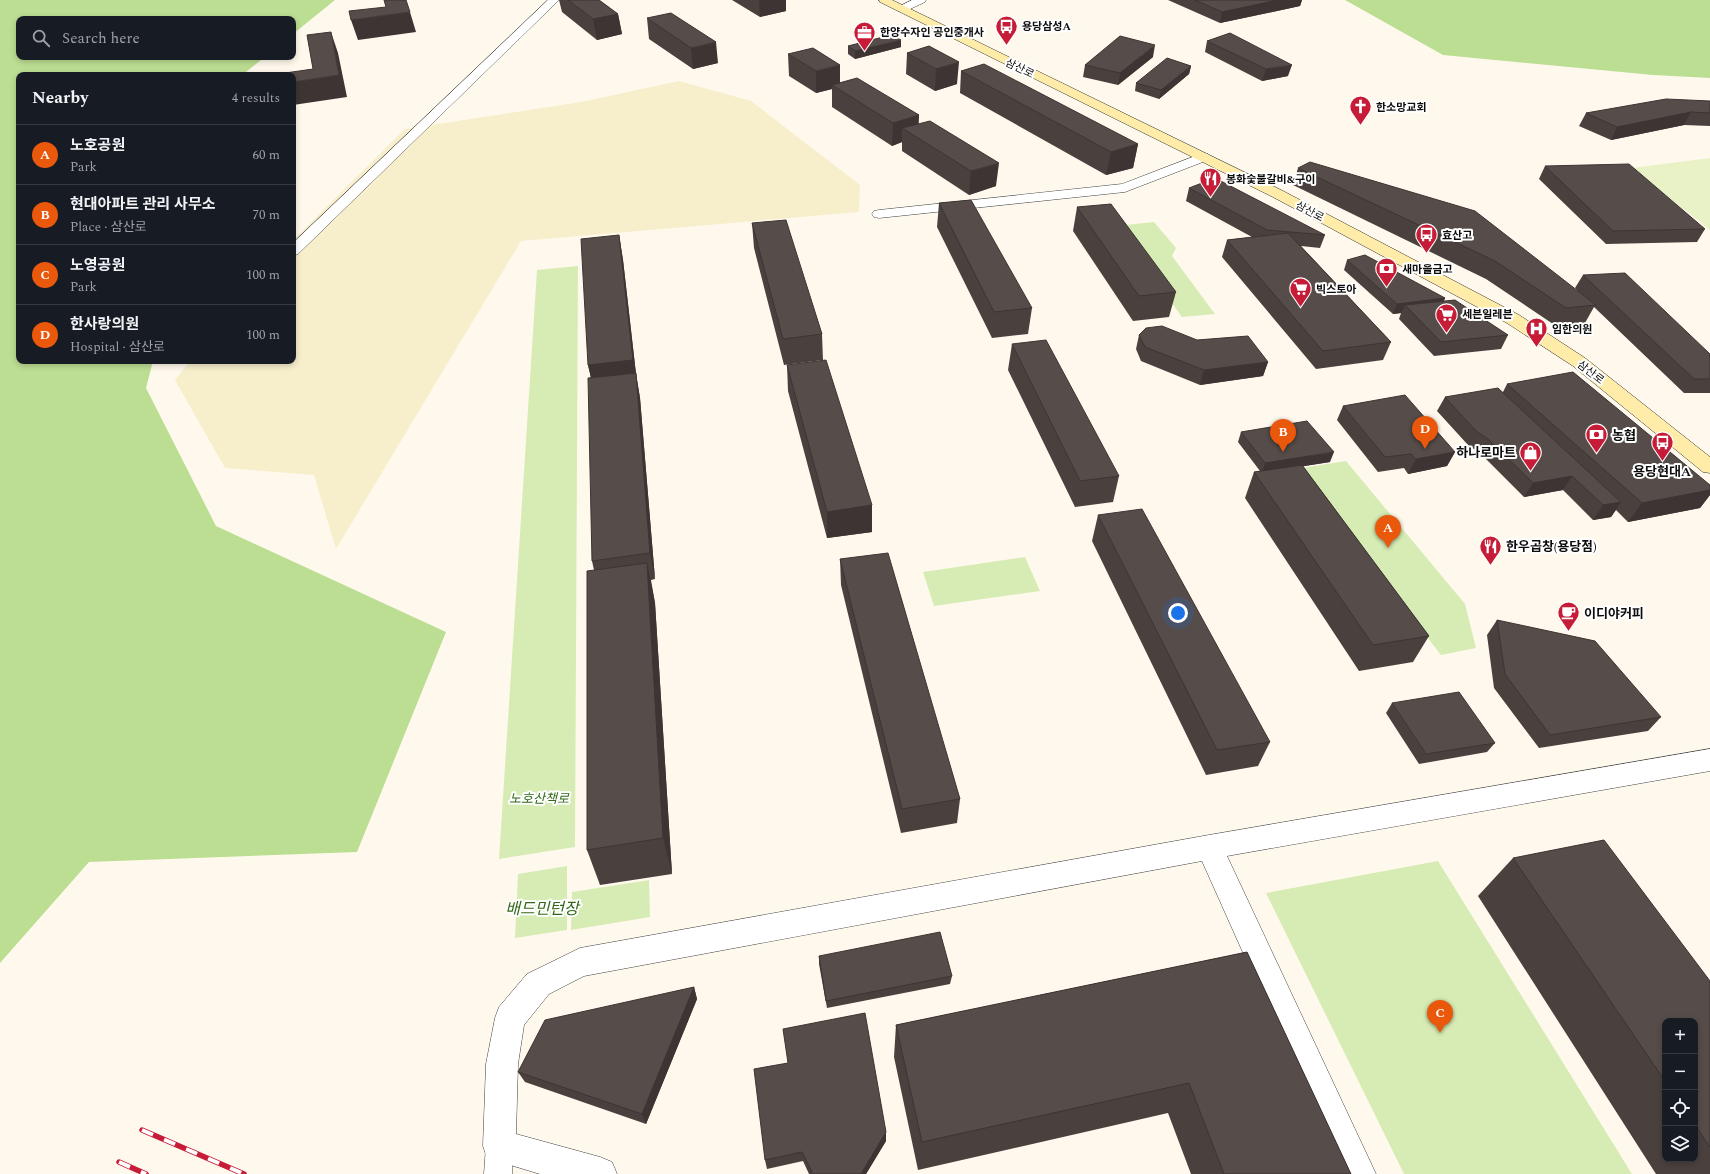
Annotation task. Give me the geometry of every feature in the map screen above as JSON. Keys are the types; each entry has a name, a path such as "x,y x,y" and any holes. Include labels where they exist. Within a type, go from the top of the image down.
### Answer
{"main road":[{"name":"삼산로","path":"884,0 1278,194 1513,319 1579,362 1710,467"}],"street":[{"path":"296,248 554,0"},
{"path":"902,9 921,0"},
{"path":"879,214 1125,188 1203,157"},
{"path":"498,1174 502,1064 510,1018 538,984 580,962 1209,847 1710,760"},
{"path":"1209,847 1359,1174"},
{"path":"499,1146 600,1174"}],"shaded area":[{"path":"679,81 751,101 860,185 859,212 521,241 336,549 314,475 225,468 175,380 188,364 296,364 296,237 405,129 581,102"}],"green space":[{"path":"0,0 335,0 296,32 296,16 16,16 16,60 261,60 246,72 16,72 16,364 152,364 146,388 216,526 446,632 357,852 89,862 0,963"},
{"path":"1345,0 1710,0 1710,78 1653,75 1443,55"},
{"path":"1710,158 1710,230 1632,168"},
{"path":"1154,222 1176,248 1172,256 1215,314 1182,317 1116,226"},
{"name":"노호산책로","path":"578,266 575,847 499,859 537,270"},
{"path":"1346,461 1465,604 1476,648 1441,655 1309,486 1258,475"},
{"path":"1025,557 1040,591 934,606 923,572"},
{"path":"1438,861 1632,1174 1404,1174 1266,893"},
{"name":"배드민턴장","path":"567,866 567,930 515,938 518,874"},
{"name":"배드민턴장","path":"649,880 650,917 571,930 572,892"}],"building":[{"path":"384,0 406,0 410,12 351,20 349,11 386,7"},
{"path":"568,0 599,0 618,14 593,19"},
{"path":"1195,0 1278,0 1222,12"},
{"path":"671,13 716,42 691,48 647,18"},
{"path":"331,32 339,75 296,82 296,72 292,72 313,69 307,35"},
{"path":"1230,33 1292,65 1266,69 1207,41"},
{"path":"891,35 901,40 855,51 848,46"},
{"path":"1120,36 1155,45 1120,73 1085,65"},
{"path":"929,46 959,62 936,69 907,53"},
{"path":"813,48 840,65 816,71 788,54"},
{"path":"1167,58 1191,66 1161,90 1136,83"},
{"path":"984,64 1138,144 1111,152 961,71"},
{"path":"857,78 919,115 893,123 832,85"},
{"path":"1666,99 1710,101 1710,113 1691,112 1617,127 1586,113"},
{"path":"930,121 999,163 971,171 902,128"},
{"path":"1310,162 1475,211 1596,305 1566,308 1495,261 1298,168"},
{"path":"1629,164 1705,229 1613,231 1545,166"},
{"path":"1215,178 1325,235 1267,230 1189,188"},
{"path":"971,200 1032,308 994,312 939,203"},
{"path":"1111,204 1176,292 1139,296 1077,207"},
{"path":"786,220 822,334 783,339 752,223"},
{"path":"1288,233 1391,342 1323,351 1227,240"},
{"path":"619,235 633,360 588,365 581,239"},
{"path":"1365,255 1445,298 1397,304 1347,260"},
{"path":"1625,273 1710,354 1710,379 1694,379 1583,275"},
{"path":"1455,300 1508,335 1441,342 1405,305"},
{"path":"1162,326 1197,340 1248,336 1268,362 1204,370 1145,347 1139,335 1146,328"},
{"path":"1046,340 1119,476 1080,481 1012,344"},
{"path":"826,360 872,505 827,512 787,365"},
{"path":"1573,372 1710,485 1710,490 1642,503 1507,384"},
{"path":"636,373 650,553 592,561 588,378"},
{"path":"1498,388 1621,502 1603,505 1572,476 1533,483 1488,439 1476,431 1445,397"},
{"path":"1405,395 1455,452 1416,459 1411,454 1385,457 1343,406"},
{"path":"1307,421 1334,452 1265,463 1241,432"},
{"path":"1302,465 1429,636 1373,645 1254,472"},
{"path":"1142,509 1270,742 1217,750 1098,515"},
{"path":"888,553 960,799 902,809 840,559"},
{"path":"647,563 663,838 587,850 587,571"},
{"path":"1497,620 1595,641 1661,717 1550,735 1505,674"},
{"path":"1459,692 1495,743 1426,754 1392,703"},
{"path":"1604,840 1710,981 1710,1147 1698,1129 1698,1018 1662,1018 1662,1077 1513,858"},
{"path":"940,932 952,976 826,1001 819,956"},
{"path":"1247,952 1351,1174 1224,1174 1189,1083 922,1142 896,1025"},
{"path":"694,987 642,1114 518,1072 545,1020"},
{"path":"865,1013 886,1132 861,1174 813,1174 802,1152 765,1160 754,1069 788,1063 783,1029"}],"railway":[{"path":"142,1130 244,1174"},
{"path":"119,1162 146,1174"}],"place":[{"name":"용당삼성A","path":"1006,46"},
{"name":"한양수자인 공인중개사","path":"865,52"},
{"name":"한소망교회","path":"1360,126"},
{"name":"봉화숯불갈비&구이","path":"1210,198"},
{"name":"효산고","path":"1426,254"},
{"name":"새마을금고","path":"1386,288"},
{"name":"빅스토아","path":"1301,308"},
{"name":"세븐일레븐","path":"1446,334"},
{"name":"임한의원","path":"1536,348"},
{"name":"한사랑의원","path":"1425,449"},
{"name":"현대아파트 관리 사무소","path":"1283,452"},
{"name":"농협","path":"1596,454"},
{"name":"용당현대A","path":"1662,462"},
{"name":"하나로마트","path":"1531,472"},
{"name":"노호공원","path":"1388,548"},
{"name":"한우곱창(용당점)","path":"1491,566"},
{"name":"이디야커피","path":"1569,632"},
{"name":"노영공원","path":"1440,1033"}]}
